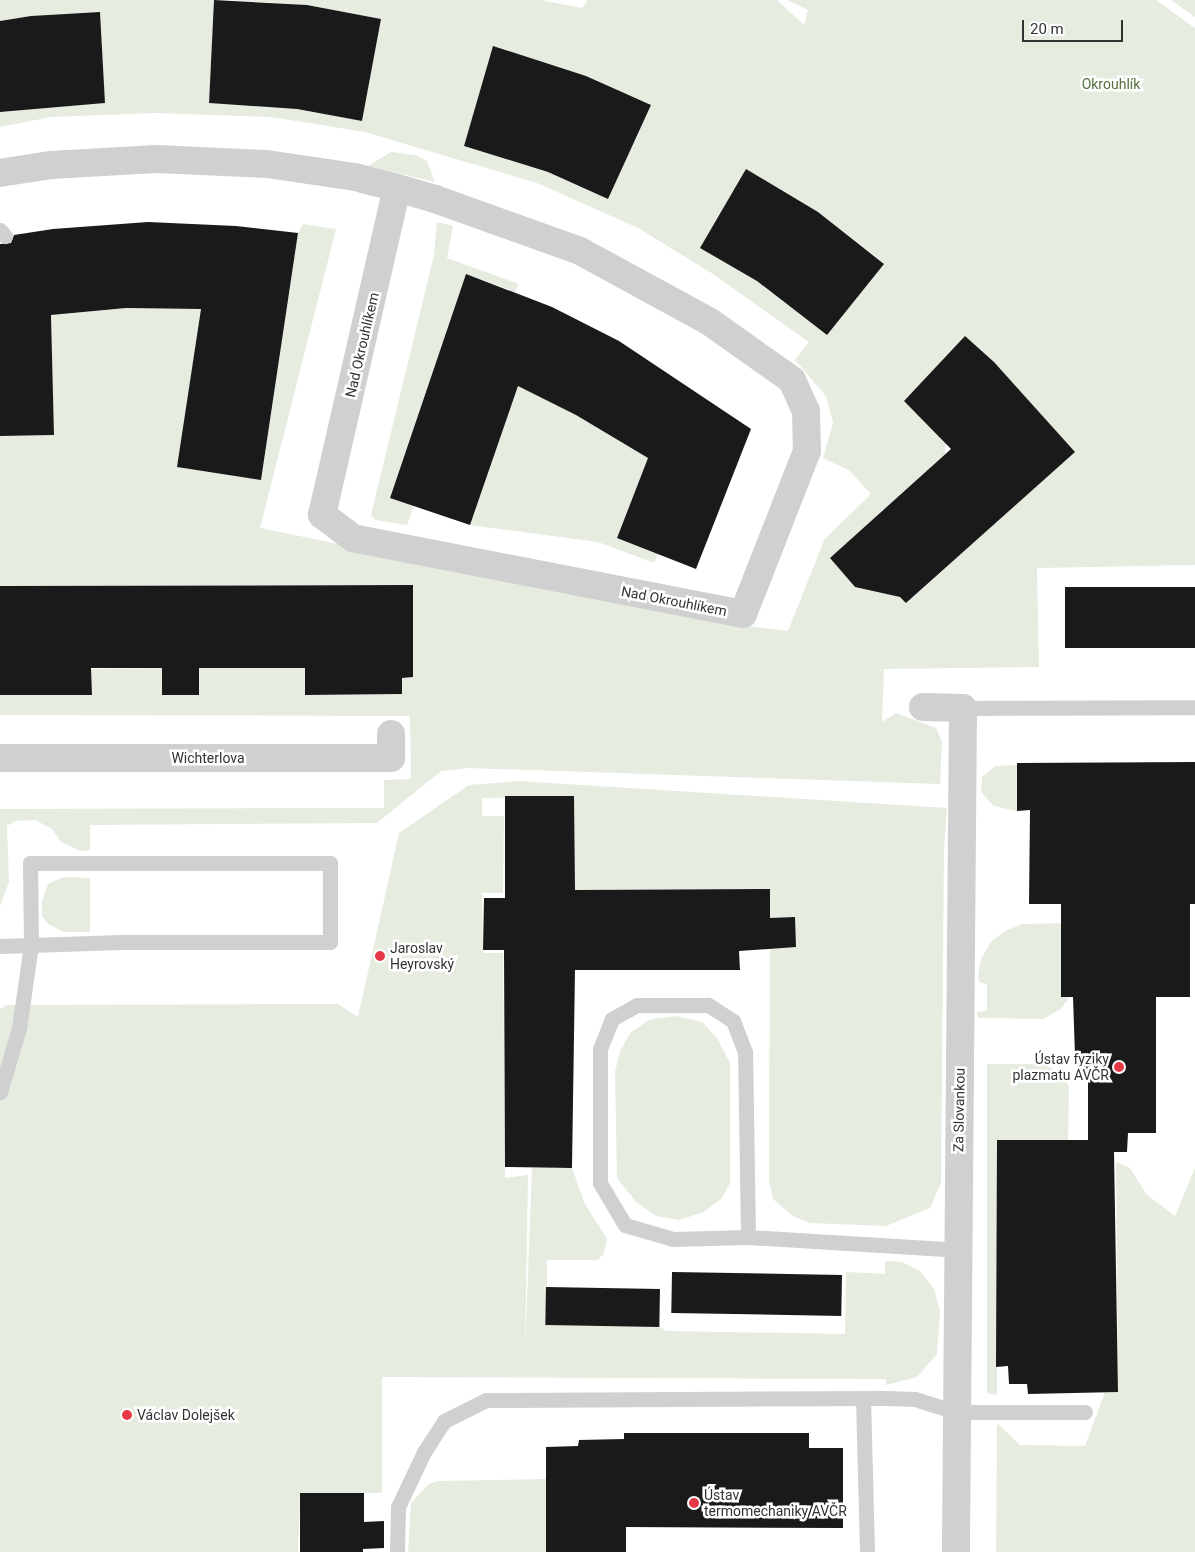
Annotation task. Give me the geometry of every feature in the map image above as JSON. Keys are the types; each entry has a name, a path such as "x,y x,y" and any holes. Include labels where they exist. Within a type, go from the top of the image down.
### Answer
{"street":[{"name":"Nad Okrouhlíkem","path":"0,173 51,165 156,160 267,164 355,177 397,188 580,251 710,322 792,380 806,411 807,451 743,614 353,538 322,515 397,188"},
{"path":"924,707 963,708"},
{"name":"Za Slovankou","path":"956,1552 963,708"},
{"name":"Wichterlova","path":"0,758 391,758 391,734"}],"lane":[{"path":"963,708 1195,707"},
{"path":"0,946 31,945 330,942 330,863 30,863 31,945 19,1028 0,1092"},
{"path":"748,1237 745,1052 733,1021 708,1005 637,1005 612,1019 600,1048 600,1183 625,1225 673,1239 748,1237 958,1250"},
{"path":"863,1398 867,1552"},
{"path":"397,1552 398,1507 424,1452 444,1421 486,1400 915,1399 956,1412 1085,1412"}],"green space":[{"name":"Okrouhlík","path":"0,0 214,0 209,103 297,109 362,121 381,19 307,5 229,0 540,0 582,8 588,0 777,0 804,25 808,10 787,0 1156,0 1195,28 1195,565 1037,568 1039,667 884,669 882,722 896,713 936,728 942,742 940,784 468,768 441,771 377,823 90,825 90,850 81,851 61,842 52,829 35,820 15,821 7,826 9,882 0,906 0,809 384,808 384,780 411,779 410,716 0,715 0,695 91,695 91,669 162,668 199,695 199,668 305,668 306,695 402,694 402,678 413,677 412,585 0,586 0,436 54,435 51,315 126,308 201,309 178,467 261,480 298,233 303,224 336,229 260,528 739,625 788,631 824,540 871,494 850,471 823,458 833,423 826,396 795,360 809,342 713,274 638,228 537,183 365,132 271,117 156,113 51,117 0,127 0,112 105,103 100,12 31,16 0,21","holes":["493,47 586,76 651,105 608,199 548,172 464,146","818,212 884,263 827,334 757,281","965,336 994,362 1029,492 907,603 900,597 855,587 830,558 945,454 946,444 904,401"]},
{"path":"1171,0 1195,0 1195,17 1175,3"},
{"path":"391,152 416,155 427,161 435,182 368,166"},
{"path":"437,222 453,226 447,258 519,284 515,292 466,274 390,497 414,506 407,525 375,520 371,515 434,255"},
{"path":"518,386 558,404 648,458 617,537 658,554 654,563 598,542 470,525"},
{"path":"1017,765 1017,811 994,806 981,792 982,777 995,766"},
{"path":"518,781 947,808 944,850 941,1183 930,1208 886,1226 810,1223 793,1216 773,1199 769,1180 770,889 573,890 573,796 482,798 482,816 504,816 503,893 482,893 483,953 503,953 505,1178 528,1175 525,1354 532,1168 572,1168 585,1204 607,1239 604,1253 598,1260 547,1260 547,1325 659,1326 666,1331 845,1334 846,1272 885,1274 885,1261 902,1262 920,1271 934,1289 940,1311 937,1354 917,1377 886,1385 886,1379 382,1377 382,1493 300,1493 298,1552 0,1552 0,1009 6,1005 338,1004 358,1017 399,833 469,785"},
{"path":"63,877 90,878 90,932 64,932 48,924 42,916 42,901 48,884"},
{"path":"1078,923 1075,989 1061,1009 1043,1019 978,1018 977,1012 987,1011 987,984 979,982 978,977 981,959 991,942 1005,931 1022,924"},
{"path":"676,1016 702,1022 717,1038 730,1063 730,1183 722,1198 704,1212 679,1220 656,1216 637,1203 617,1178 615,1072 620,1051 631,1032 651,1019"},
{"path":"987,1064 1042,1064 1059,1072 1069,1086 1068,1140 997,1141 997,1395 987,1393"},
{"path":"1116,1162 1130,1168 1147,1195 1175,1216 1195,1168 1195,1552 996,1552 997,1423 1020,1445 1085,1446 1105,1392 1118,1392"},
{"path":"546,1479 546,1552 408,1552 411,1503 429,1484 438,1481"}],"building":[{"path":"214,0 307,5 381,19 362,121 297,109 209,103"},
{"path":"100,12 105,103 0,112 0,21 31,16"},
{"path":"493,46 586,76 651,105 608,199 548,172 464,146"},
{"path":"746,169 818,212 884,264 827,335 757,281 700,248"},
{"path":"148,222 236,226 298,233 261,480 177,467 201,309 126,308 51,315 54,435 0,436 0,244 11,243 14,235 53,229"},
{"path":"466,274 552,307 619,341 751,429 696,569 617,538 648,458 576,415 518,386 470,525 390,498"},
{"path":"965,336 994,362 1075,452 906,603 900,597 855,587 830,558 951,449 904,401"},
{"path":"413,585 413,677 402,678 402,694 305,695 305,668 199,668 199,695 162,695 162,668 91,668 92,695 0,695 0,586"},
{"path":"1065,587 1195,587 1195,648 1065,648"},
{"name":"Ústav fyziky plazmatu AVČR","path":"1195,762 1195,904 1190,904 1190,997 1156,997 1156,1133 1128,1133 1127,1152 1114,1152 1118,1392 1028,1394 1027,1384 1009,1384 1008,1366 996,1367 997,1140 1088,1140 1088,1079 1082,1081 1082,1056 1075,1056 1073,997 1061,997 1061,904 1029,904 1030,810 1017,811 1017,763"},
{"path":"505,796 574,796 575,890 770,889 770,918 795,917 796,947 739,951 740,970 575,970 572,1168 505,1167 504,950 483,950 484,898 505,898"},
{"path":"672,1272 842,1275 841,1316 671,1313"},
{"path":"546,1287 660,1289 659,1327 545,1325"},
{"name":"Ústav termomechaniky AVČR","path":"624,1433 809,1433 809,1448 843,1448 843,1528 626,1527 626,1552 546,1552 546,1447 578,1446 579,1440 624,1439"},
{"path":"300,1493 364,1493 364,1522 384,1521 384,1548 363,1549 363,1552 300,1552"}],"place":[{"name":"Jaroslav Heyrovský","path":"380,956"},
{"name":"Ústav fyziky plazmatu AVČR","path":"1119,1067"},
{"name":"Václav Dolejšek","path":"127,1415"},
{"name":"Ústav termomechaniky AVČR","path":"694,1503"}]}
